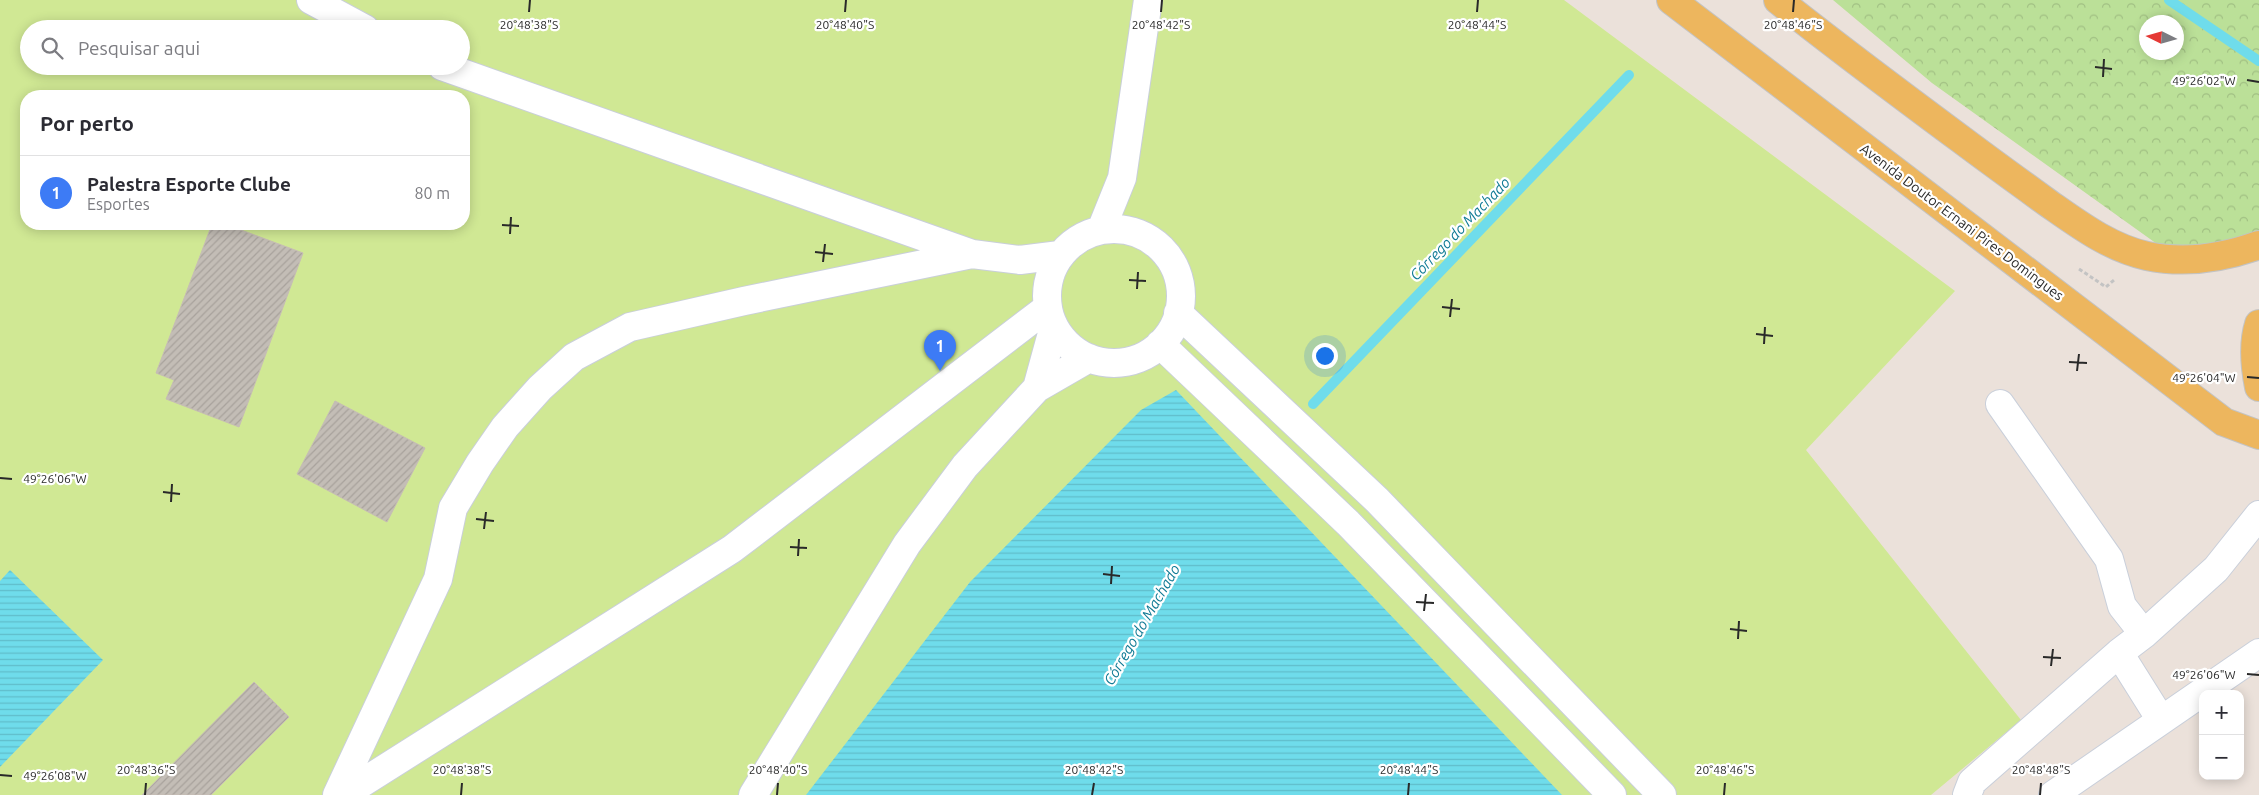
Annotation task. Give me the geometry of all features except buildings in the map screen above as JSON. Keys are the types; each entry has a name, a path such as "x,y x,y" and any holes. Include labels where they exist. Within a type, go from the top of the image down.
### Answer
{"main road":[{"name":"Avenida Doutor Ernani Pires Domingues","path":"1671,0 2224,422 2259,435"},
{"path":"1778,0 2008,175 2090,232 2118,246 2147,256 2177,259 2204,258 2236,253 2259,245"},
{"path":"2259,324 2256,335 2256,374 2259,387"}],"street":[{"path":"311,0 348,20"},
{"path":"1101,230 1122,178 1148,0"},
{"path":"467,75 972,254 1020,260 1060,255"},
{"path":"1122,178 1133,232"},
{"path":"1020,260 1049,307 1064,342 1079,354 1115,364 1134,360 1151,352 1166,338 1178,313 1181,300 1179,280 1172,261 1158,245 1141,234 1124,229 1101,230 1088,233 1073,242 1060,255 1051,271 1049,307 1037,388"},
{"path":"337,795 438,579 453,508 480,463 505,427 540,388 574,356 630,327 744,301 972,254"},
{"path":"343,795 732,549 1049,307"},
{"path":"1178,313 1377,500 1662,795"},
{"path":"1160,344 1348,523 1612,795"},
{"path":"753,795 906,544 965,466 1037,388 1089,358"},
{"path":"2000,404 2109,559 2122,606 2144,634"},
{"path":"1967,795 1972,782 2119,653 2144,634 2216,568 2259,515"},
{"path":"2119,653 2161,720"},
{"path":"2053,795 2259,653"}],"green space":[{"path":"0,0 1564,0 1955,291 1806,450 2021,720 1931,795 0,795"},
{"path":"1833,0 2259,0 2259,232 2229,244 2164,249 1932,83"}],"water":[{"path":"1176,390 1562,795 806,795 970,582 1141,410"},
{"path":"10,570 103,660 0,767 0,581"}],"waterway":[{"path":"2169,0 2259,61"},
{"name":"Córrego do Machado","path":"1313,404 1629,75"}],"place":[{"name":"Palestra Esporte Clube","path":"940,371"}]}
